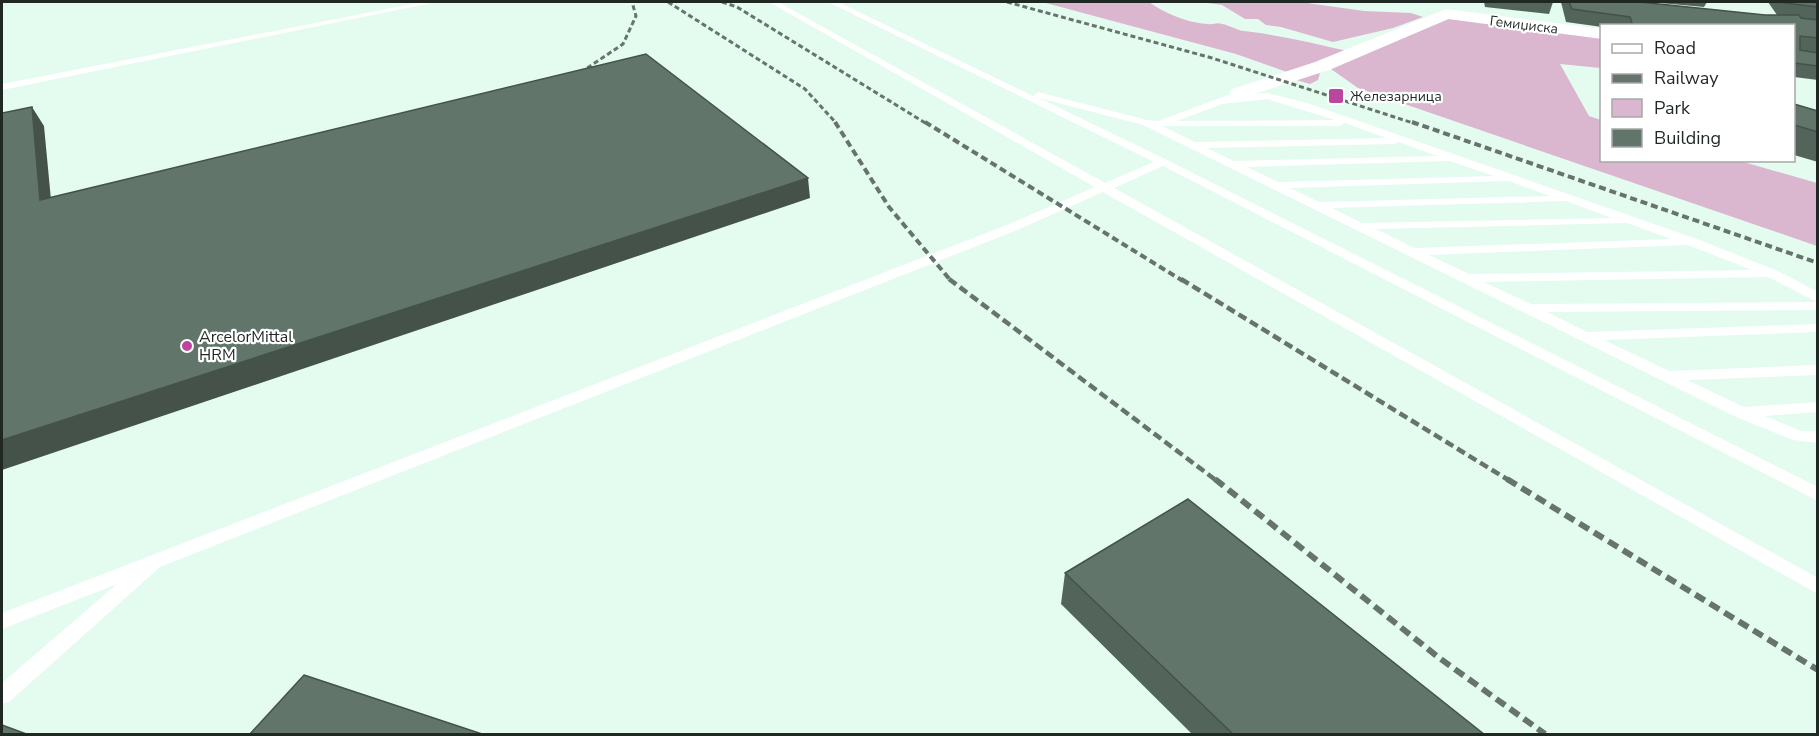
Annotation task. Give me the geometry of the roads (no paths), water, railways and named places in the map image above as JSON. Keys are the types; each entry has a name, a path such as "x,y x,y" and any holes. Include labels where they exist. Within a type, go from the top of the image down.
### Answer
{"street":[{"name":"Гемиџиска","path":"1446,8 1600,34"},
{"path":"1239,93 1322,66 1446,8"}],"lane":[{"path":"2,87 433,2"},
{"path":"774,2 1818,587"},
{"path":"832,2 1163,162 1818,493"},
{"path":"1002,85 1153,123 1317,206 1740,412 1799,436 1818,437"},
{"path":"1153,123 1239,93"},
{"path":"1219,101 1267,96 1303,105 1693,242 1773,273 1818,298"},
{"path":"1200,108 1303,105"},
{"path":"1153,123 1352,122"},
{"path":"1194,145 1403,140"},
{"path":"1233,164 1455,158"},
{"path":"2,621 643,373 1107,188 1163,162"},
{"path":"1275,185 1514,179"},
{"path":"1317,206 1571,199"},
{"path":"1360,226 1631,220"},
{"path":"1413,252 1693,242"},
{"path":"1466,278 1773,273"},
{"path":"1527,309 1818,306"},
{"path":"1583,336 1818,328"},
{"path":"1665,376 1818,370"},
{"path":"1740,412 1818,407"},
{"path":"2,695 160,558"}],"railway":[{"path":"574,77 623,44 636,16 632,2"},
{"path":"668,2 805,89 837,124"},
{"path":"722,2 737,7 927,124"},
{"path":"1007,2 1212,58 1416,124"},
{"path":"835,122 889,207 950,280"},
{"path":"925,122 1183,281"},
{"path":"1412,122 1818,263"},
{"path":"1181,279 1510,481"},
{"path":"950,280 1217,481"},
{"path":"1215,479 1438,657 1545,734"},
{"path":"1507,479 1818,670"}],"place":[{"name":"Железарница","path":"1336,96"},
{"name":"ArcelorMittal HRM","path":"187,346"}]}
